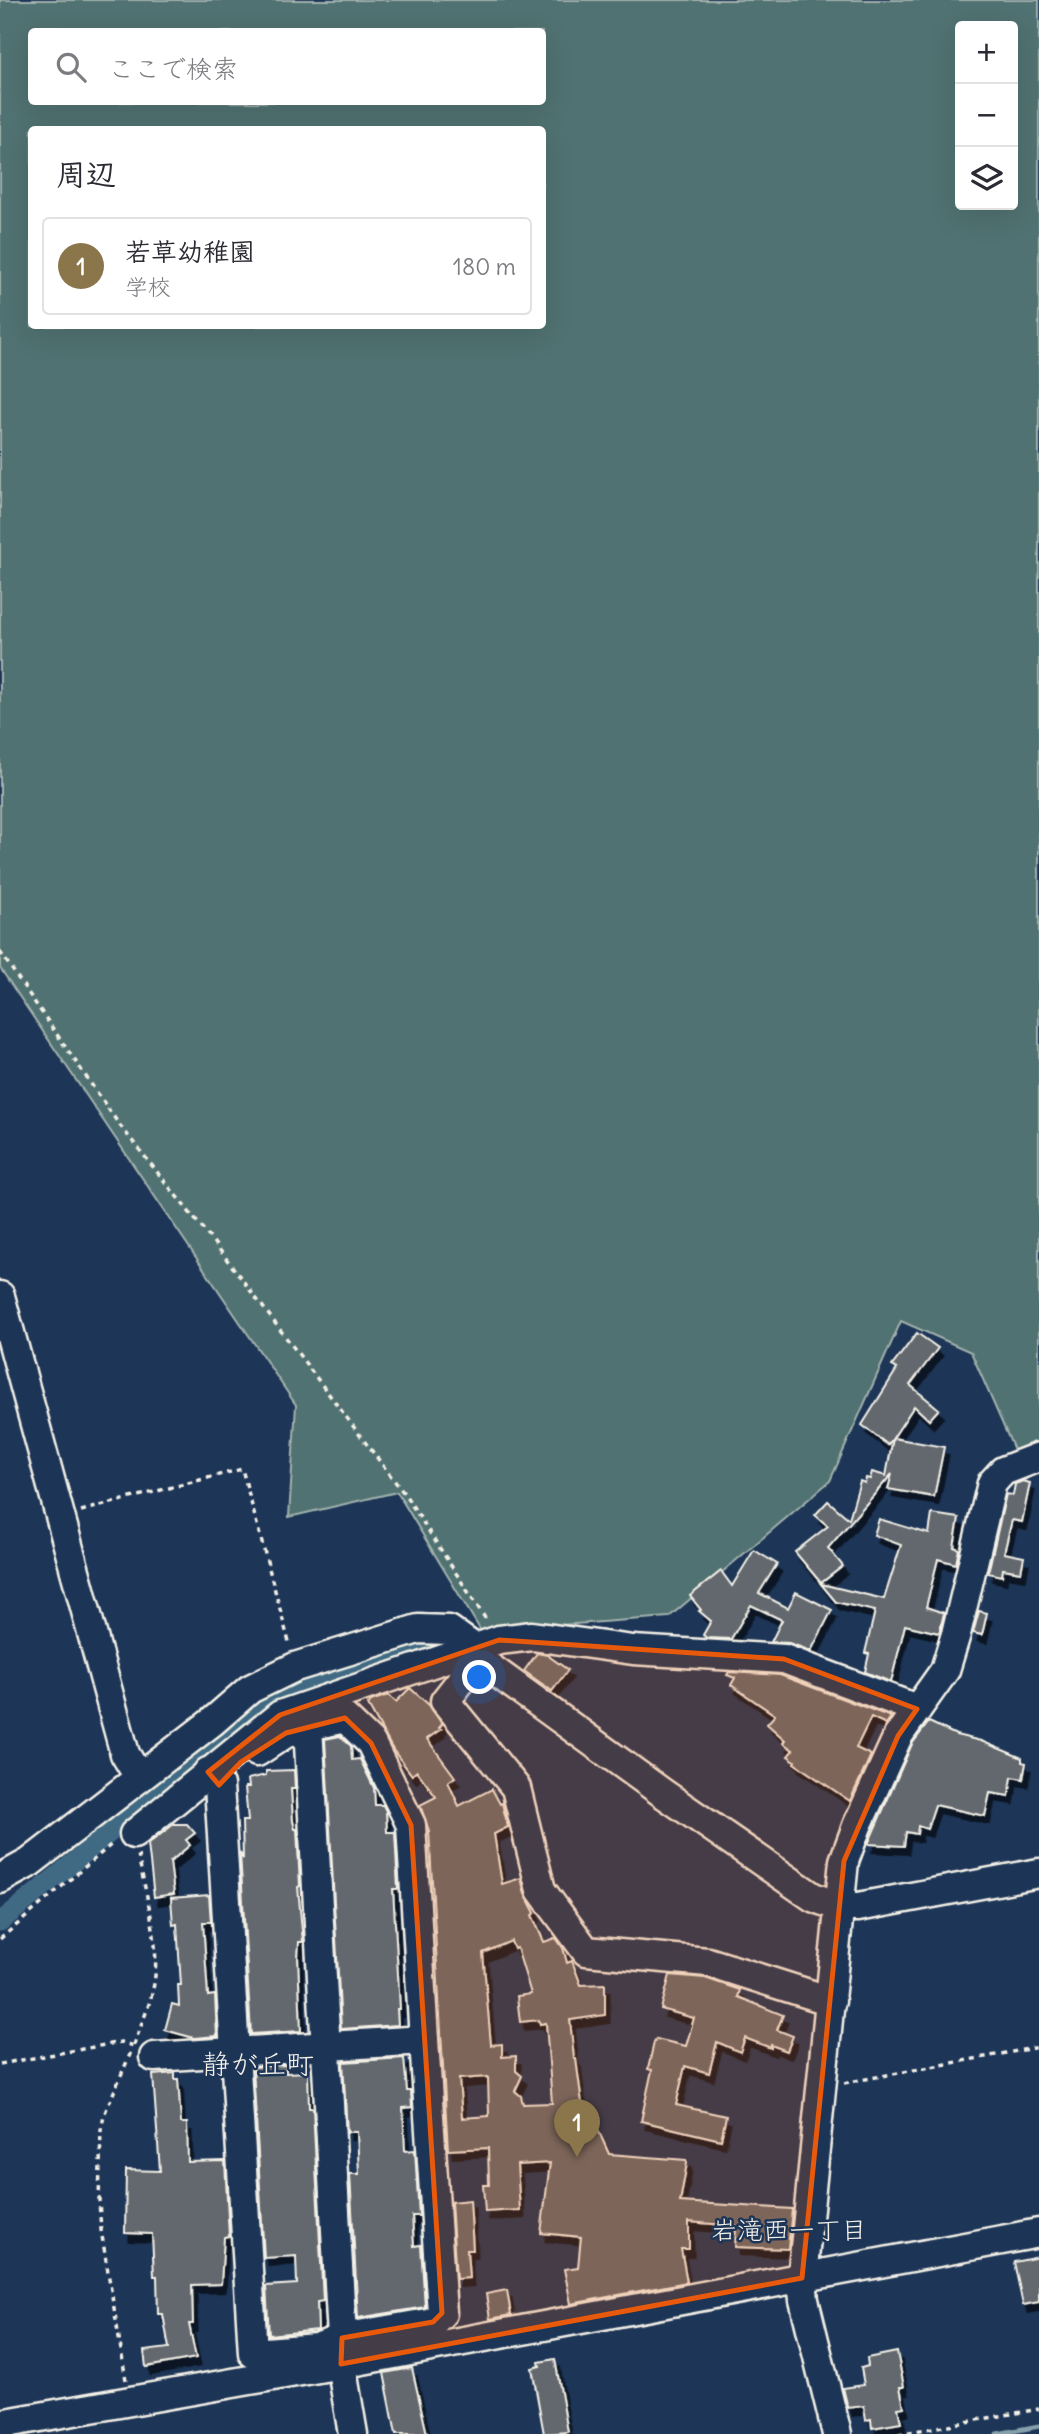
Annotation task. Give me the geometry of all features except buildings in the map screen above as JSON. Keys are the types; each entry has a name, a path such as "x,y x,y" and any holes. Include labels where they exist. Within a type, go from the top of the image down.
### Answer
{"street":[{"path":"0,1296 125,1754 139,1777"},
{"path":"837,2434 804,2300 802,2278 844,1861 898,1736 945,1670 992,1483 1003,1471 1039,1457"},
{"path":"0,1878 29,1863 212,1722 250,1689 295,1667 418,1629 449,1630 484,1649 664,1794 813,1897 840,1907 858,1907 1039,1873"},
{"path":"134,1834 214,1779 286,1733 345,1718 371,1743 411,1825 442,2313 433,2322 341,2351 317,2348 253,2353 235,2052 214,1779 280,1714 531,1636 633,1650 784,1659 916,1709"},
{"path":"484,1649 445,1701 516,1788 541,1890 586,1951 709,1962 831,2001"},
{"path":"308,1726 341,2351 354,2434"},
{"path":"144,2052 235,2052 424,2040"},
{"path":"0,2424 123,2402 341,2351 802,2278 1039,2233"}],"path":[{"path":"0,952 118,1123 222,1253 406,1496 484,1649"},
{"path":"59,1517 242,1469 295,1667"},
{"path":"0,1938 126,1832 134,1834 156,1964 144,2052 104,2115 101,2130 99,2201 123,2402"},
{"path":"0,2064 121,2042 144,2052"},
{"path":"821,2087 1039,2048"},
{"path":"898,2434 1039,2409"}],"highlighted area":[{"path":"499,1640 784,1659 917,1709 898,1736 844,1861 802,2278 341,2364 342,2338 433,2322 442,2313 411,1825 371,1743 345,1718 286,1733 241,1762 219,1785 208,1772 280,1715"}],"green space":[{"path":"0,0 1039,0 1039,1444 1018,1459 971,1352 901,1321 830,1481 669,1617 481,1631 397,1492 289,1517 296,1405 0,968"}],"waterway":[{"path":"0,1922 265,1707 291,1694 438,1638"},
{"path":"997,2434 1039,2426"}],"place":[{"name":"若草幼稚園","path":"577,2157"}],"district":[{"name":"静が丘町","path":"258,2064"},
{"name":"岩滝西一丁目","path":"789,2229"}]}
